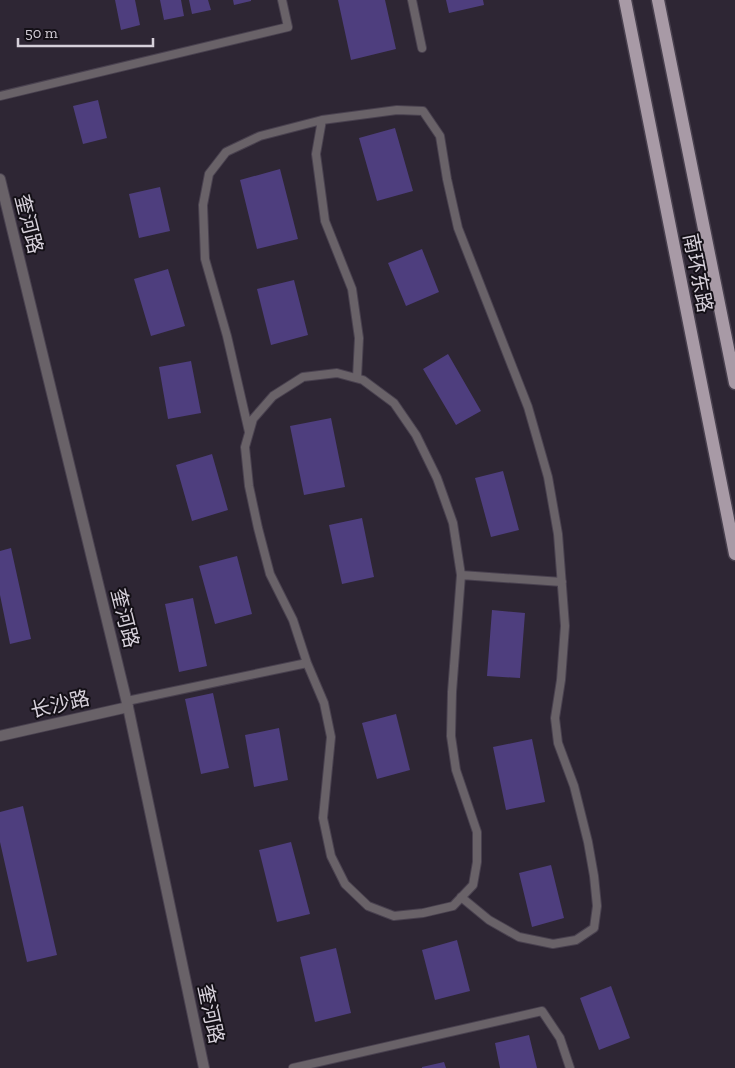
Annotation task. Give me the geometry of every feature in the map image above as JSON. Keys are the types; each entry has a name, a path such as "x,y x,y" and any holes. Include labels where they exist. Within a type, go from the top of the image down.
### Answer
{"main road":[{"name":"南环东路","path":"624,0 735,554"},
{"name":"南环东路","path":"658,0 735,383"}],"street":[{"name":"奎河路","path":"0,183 127,704 204,1068"},
{"name":"长沙路","path":"0,736 127,704"}],"lane":[{"path":"0,96 288,27 282,0"},
{"path":"412,0 422,48"},
{"path":"249,432 227,336 205,259 203,205 209,174 226,152 260,136 322,120 397,110 423,111 440,136 458,228 528,407 548,478 558,534 564,626 561,680 555,718 558,743 574,786 592,867 597,906 594,928 576,940 553,944 519,937 489,920 462,896"},
{"path":"322,120 316,154 325,221 352,289 359,338 357,378"},
{"path":"337,373 357,378 363,380 394,403 416,435 438,478 452,523 461,575 452,692 451,736 456,770 477,832 477,862 473,886 453,906 423,913 394,916 368,906 345,884 331,856 323,818 331,737 324,703 307,663 293,620 270,574 249,486 245,447 253,419 273,396 303,377 337,373"},
{"path":"461,575 562,582"},
{"path":"127,704 307,663"},
{"path":"293,1068 542,1011 560,1038 570,1068"}],"building":[{"path":"115,0 135,0 140,25 121,30"},
{"path":"160,0 181,0 184,16 164,20"},
{"path":"189,0 208,0 211,10 192,14"},
{"path":"233,0 251,0 251,1 234,5"},
{"path":"338,0 385,0 396,49 351,60"},
{"path":"446,0 483,0 484,5 449,13"},
{"path":"98,100 107,138 83,144 73,106"},
{"path":"395,128 413,191 377,201 359,138"},
{"path":"280,169 298,239 257,249 240,180"},
{"path":"160,187 170,231 139,238 129,194"},
{"path":"422,249 439,292 406,306 388,263"},
{"path":"168,269 185,326 151,336 134,279"},
{"path":"294,280 308,335 271,345 257,289"},
{"path":"448,354 481,411 456,425 423,369"},
{"path":"191,361 201,413 168,419 159,367"},
{"path":"331,418 345,487 304,495 290,426"},
{"path":"212,454 228,510 192,521 176,465"},
{"path":"503,471 519,530 491,537 475,478"},
{"path":"362,518 374,577 342,584 329,525"},
{"path":"11,548 31,639 10,644 0,595 0,551"},
{"path":"237,556 252,614 215,624 199,566"},
{"path":"193,598 207,666 179,672 165,604"},
{"path":"492,610 525,613 520,678 487,676"},
{"path":"213,693 229,768 201,774 185,699"},
{"path":"396,714 410,770 377,779 362,723"},
{"path":"279,728 288,780 254,787 245,735"},
{"path":"532,739 545,802 506,810 493,747"},
{"path":"23,806 57,955 27,962 0,842 0,812"},
{"path":"291,842 310,914 277,922 259,850"},
{"path":"551,865 564,918 532,927 519,873"},
{"path":"457,940 470,991 435,1000 422,950"},
{"path":"336,948 351,1013 315,1022 300,957"},
{"path":"611,986 630,1038 599,1050 580,998"},
{"path":"529,1035 537,1068 500,1068 495,1043"},
{"path":"444,1062 446,1068 422,1068 422,1067"}]}
